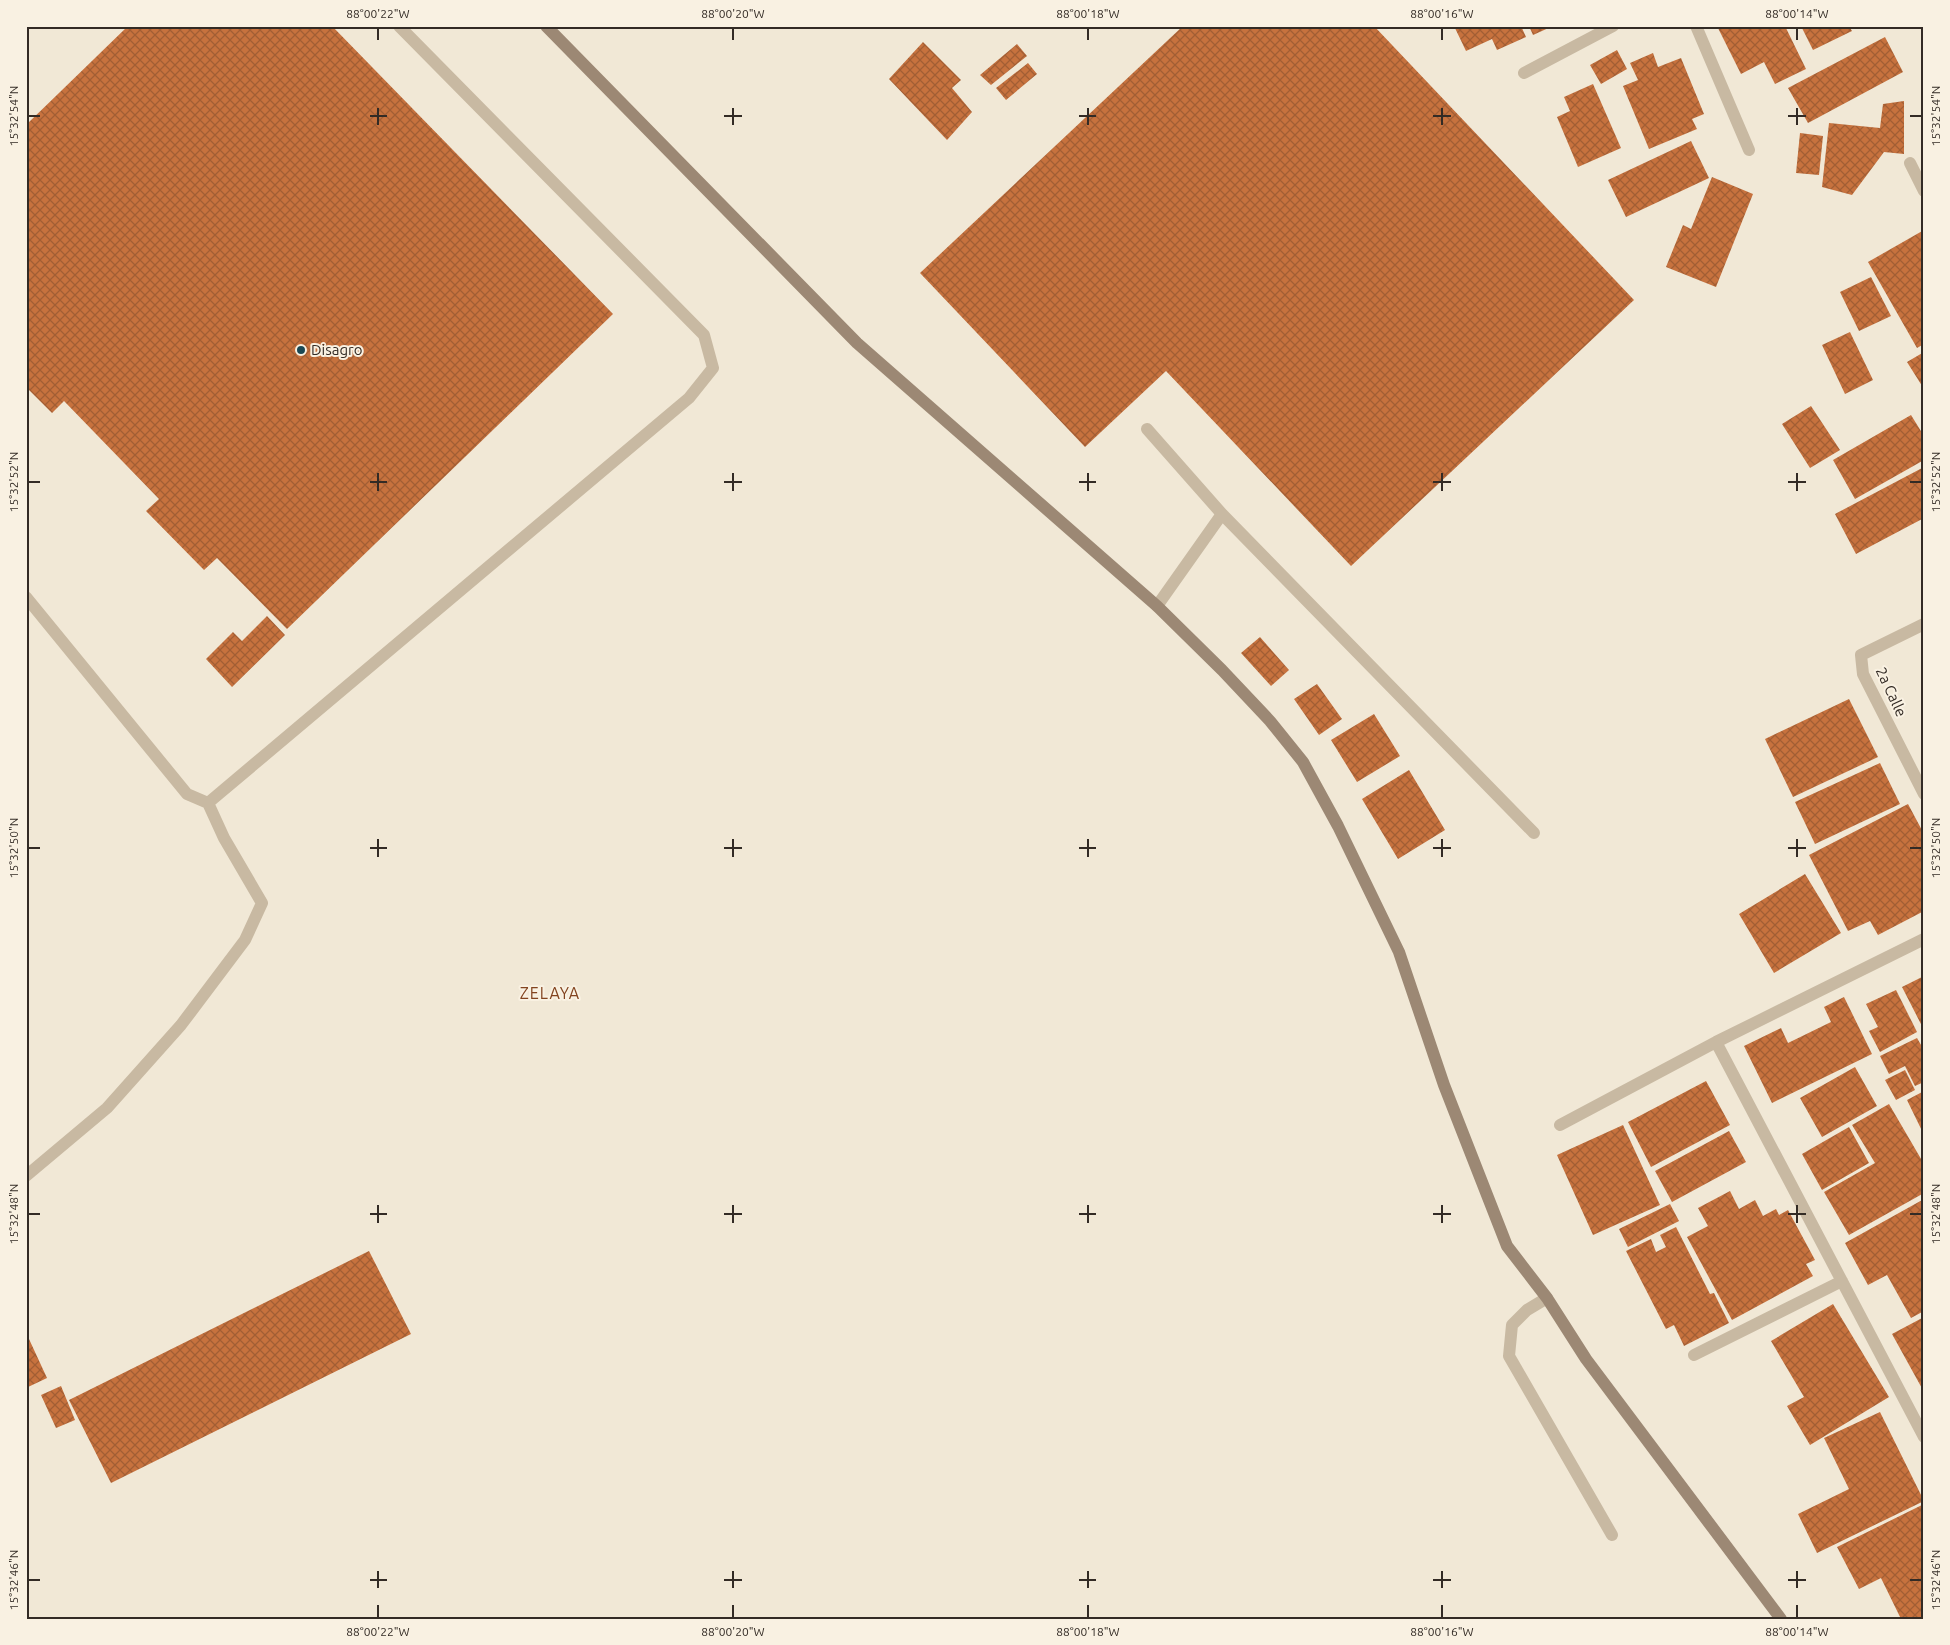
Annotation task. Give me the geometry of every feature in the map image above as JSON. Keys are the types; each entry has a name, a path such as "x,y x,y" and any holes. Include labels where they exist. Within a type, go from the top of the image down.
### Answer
{"street":[{"path":"208,803 689,398 713,368 704,335 400,26"},
{"path":"546,26 857,343 1157,606 1222,670 1270,721 1303,762 1338,826 1399,952 1444,1085 1507,1246 1547,1298 1586,1359 1781,1619"},
{"path":"1524,73 1613,26"},
{"path":"1696,26 1749,150"},
{"path":"1910,163 1924,191"},
{"path":"1147,429 1222,514 1534,833"},
{"path":"1157,606 1222,514"},
{"path":"26,598 187,794 208,803 224,838 262,903 248,932 181,1025 107,1108 26,1176"},
{"name":"2a Calle","path":"1924,624 1861,655 1863,674 1924,794"},
{"path":"1560,1125 1716,1042 1924,939"},
{"path":"1716,1042 1924,1437"},
{"path":"1694,1355 1842,1281"},
{"path":"1547,1298 1527,1310 1512,1325 1509,1356 1612,1535"}],"building":[{"name":"Disagro","path":"128,26 332,26 613,314 287,629 217,558 204,570 146,511 159,499 64,401 52,413 26,387 26,125"},
{"path":"1183,26 1374,26 1634,300 1351,566 1166,371 1085,447 920,273"},
{"path":"1454,26 1521,26 1526,37 1497,50 1492,39 1466,51"},
{"path":"1529,26 1553,26 1533,35"},
{"path":"1717,26 1785,26 1806,69 1775,84 1764,62 1741,74"},
{"path":"1801,26 1849,26 1852,31 1813,50"},
{"path":"1885,37 1903,72 1808,123 1788,88"},
{"path":"923,42 961,80 952,88 972,112 947,140 889,79"},
{"path":"1017,44 1027,56 991,85 980,75"},
{"path":"1617,50 1627,69 1601,84 1590,65"},
{"path":"1653,53 1658,67 1681,58 1704,114 1692,119 1697,129 1649,149 1623,86 1638,80 1630,63"},
{"path":"1028,63 1037,74 1006,100 996,88"},
{"path":"1593,84 1621,148 1578,167 1557,117 1570,111 1564,97"},
{"path":"1904,101 1904,154 1884,152 1852,195 1822,187 1829,123 1880,128 1883,104"},
{"path":"1800,133 1823,136 1819,175 1796,173"},
{"path":"1691,141 1709,178 1626,217 1608,180"},
{"path":"1712,177 1753,194 1716,287 1666,267 1683,225 1691,229"},
{"path":"1924,230 1924,344 1917,348 1868,262"},
{"path":"1871,277 1891,316 1859,331 1840,292"},
{"path":"1850,332 1873,380 1845,394 1822,345"},
{"path":"1924,352 1924,389 1907,362"},
{"path":"1811,406 1840,450 1810,468 1782,424"},
{"path":"1911,415 1924,436 1924,460 1855,499 1833,460"},
{"path":"1924,467 1924,518 1856,554 1835,514"},
{"path":"267,616 285,635 232,687 206,659 233,632 242,641"},
{"path":"1260,637 1289,670 1271,686 1241,653"},
{"path":"1317,684 1342,719 1319,735 1294,699"},
{"path":"1849,699 1878,757 1793,797 1765,739"},
{"path":"1374,714 1400,756 1357,782 1331,740"},
{"path":"1880,763 1900,804 1815,844 1795,802"},
{"path":"1409,770 1445,830 1398,859 1362,799"},
{"path":"1908,804 1924,834 1924,911 1878,935 1870,921 1848,931 1809,855"},
{"path":"1805,874 1841,933 1774,973 1739,914"},
{"path":"1924,976 1924,1030 1902,987"},
{"path":"1896,990 1917,1032 1880,1052 1869,1031 1878,1027 1866,1004"},
{"path":"1844,997 1872,1054 1772,1103 1744,1046 1781,1028 1788,1043 1831,1022 1824,1007"},
{"path":"1917,1038 1924,1050 1924,1082 1915,1086 1905,1066 1889,1074 1880,1056"},
{"path":"1855,1067 1877,1106 1822,1137 1800,1098"},
{"path":"1905,1070 1915,1090 1896,1100 1885,1080"},
{"path":"1706,1081 1730,1125 1651,1167 1628,1122"},
{"path":"1924,1091 1924,1135 1907,1100"},
{"path":"1889,1104 1924,1164 1924,1193 1849,1235 1824,1192 1875,1163 1852,1125"},
{"path":"1623,1125 1660,1205 1593,1235 1557,1155"},
{"path":"1849,1127 1869,1163 1822,1190 1802,1154"},
{"path":"1729,1131 1746,1162 1672,1202 1655,1171"},
{"path":"1730,1191 1739,1209 1755,1200 1763,1216 1776,1209 1779,1215 1788,1210 1815,1260 1806,1264 1813,1276 1732,1320 1687,1237 1708,1226 1698,1208"},
{"path":"1924,1199 1924,1311 1911,1318 1887,1275 1868,1285 1845,1243"},
{"path":"1670,1204 1679,1221 1628,1247 1619,1229"},
{"path":"1676,1227 1710,1294 1714,1293 1729,1323 1684,1346 1674,1325 1666,1329 1626,1251 1651,1239 1656,1252 1666,1247 1660,1235"},
{"path":"369,1251 411,1334 111,1483 69,1400"},
{"path":"1833,1304 1889,1397 1810,1445 1787,1406 1804,1397 1771,1341"},
{"path":"1924,1317 1924,1392 1892,1334"},
{"path":"29,1339 47,1378 26,1388 26,1340"},
{"path":"61,1386 75,1420 56,1428 41,1395"},
{"path":"1880,1412 1924,1501 1817,1553 1798,1514 1849,1489 1824,1438"},
{"path":"1924,1504 1924,1619 1901,1619 1881,1578 1859,1589 1837,1547"}],"place":[{"name":"Disagro","path":"301,350"}],"district":[{"name":"ZELAYA","path":"550,993"}]}
